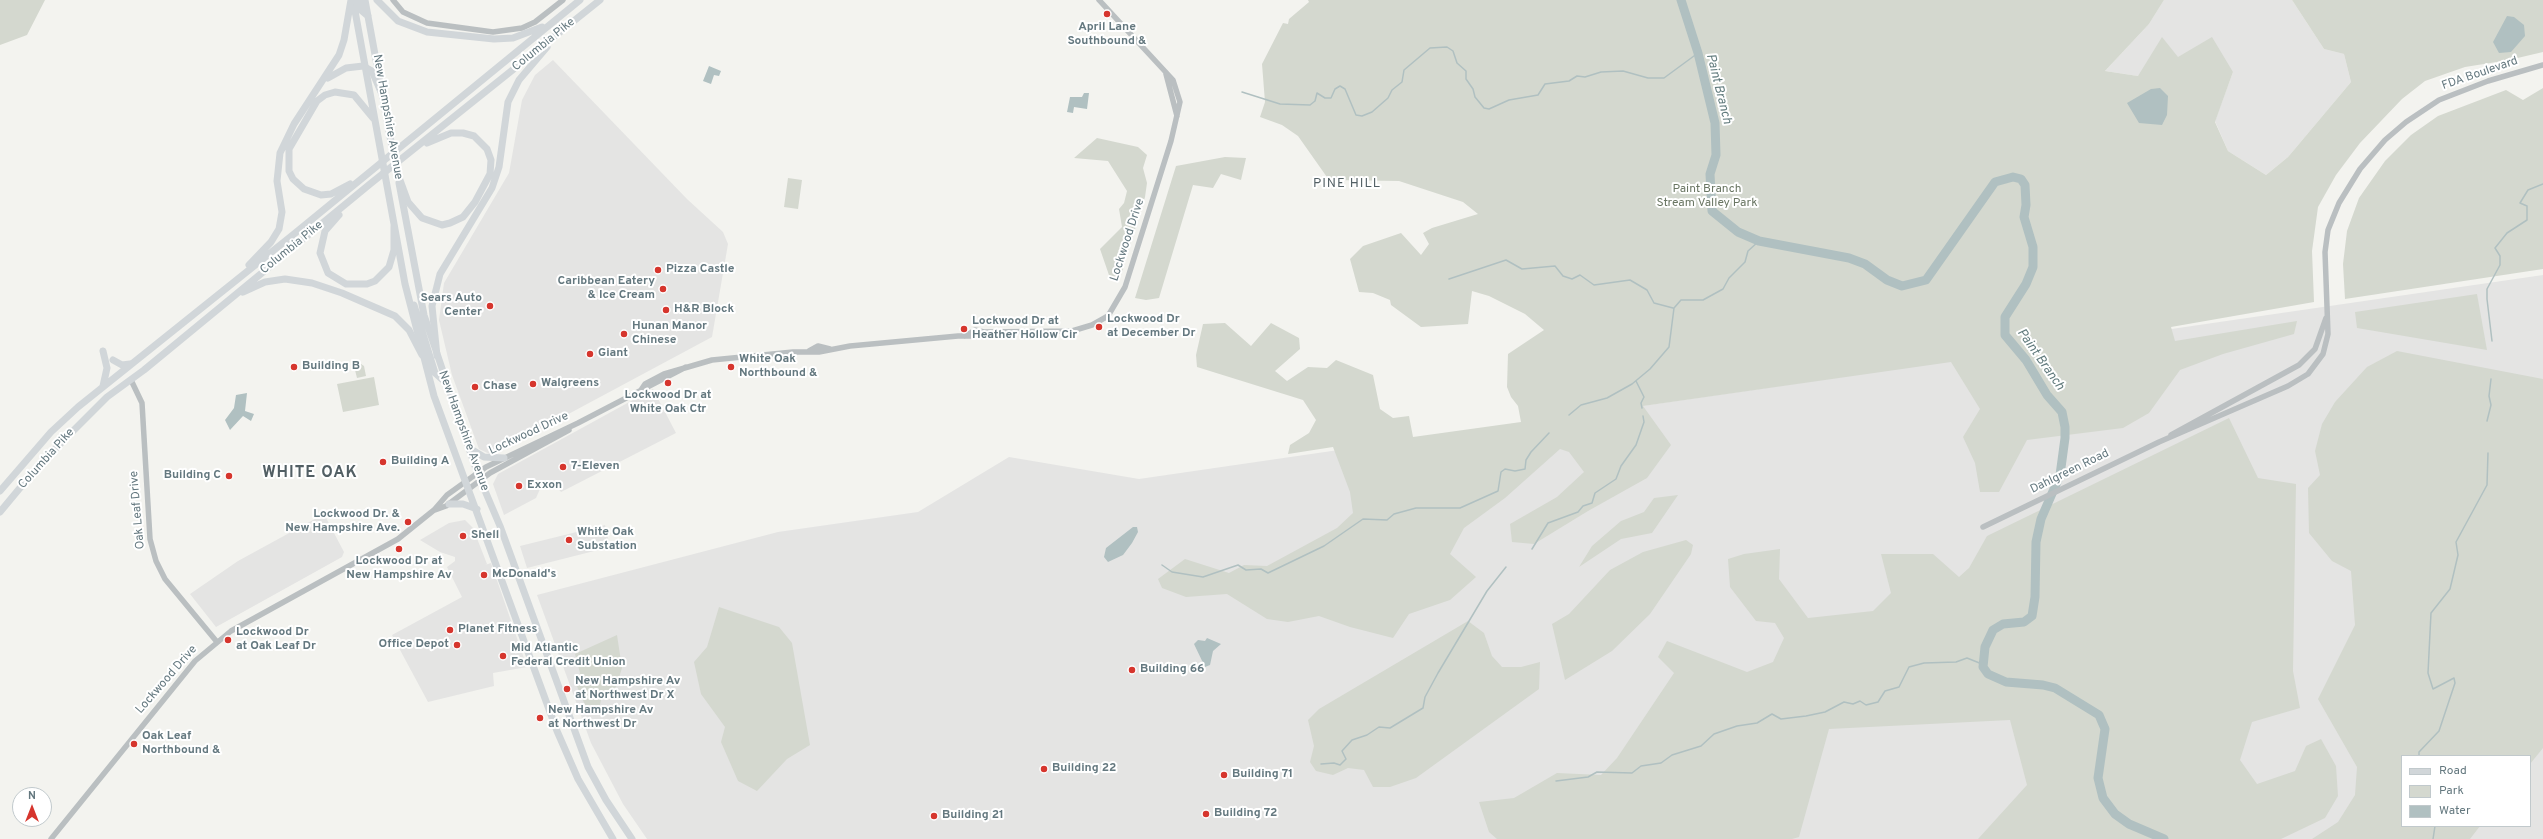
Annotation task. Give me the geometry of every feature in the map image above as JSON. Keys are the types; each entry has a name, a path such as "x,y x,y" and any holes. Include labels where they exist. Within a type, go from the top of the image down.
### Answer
{"main road":[{"name":"New Hampshire Avenue","path":"352,0 363,66 405,284 422,355 434,396 477,509 564,749 589,800 613,839"},
{"path":"215,296 275,237 282,217 277,181 280,153 292,128 331,70 344,40 352,0"},
{"path":"359,0 361,10 368,16"},
{"name":"New Hampshire Avenue","path":"365,0 424,315 445,382 480,480 500,526 588,767 606,800 632,839"},
{"path":"378,0 398,21 427,32 494,39 513,38 551,23"},
{"name":"Columbia Pike","path":"0,491 51,432 102,387 369,173 406,141 580,0"},
{"name":"Columbia Pike","path":"0,512 39,465 107,397 600,0"},
{"path":"437,356 432,306 440,274 492,188 499,167 508,102 531,64 566,27"},
{"path":"322,83 333,73 346,68 363,66 372,71 382,94"},
{"path":"369,173 331,194 321,195 304,189 293,179 288,157 289,149 302,125 317,101 325,95 335,92 354,95 373,118"},
{"path":"397,172 412,208 428,221 442,225 450,223 470,210 490,174 490,154 484,144 474,136 457,133 438,137 416,148"},
{"path":"370,184 325,231 320,253 324,267 334,278 346,284 358,286 375,281 390,267 394,250 394,227"},
{"path":"232,297 265,282 292,279 312,282 395,316 409,330 422,355"},
{"path":"405,284 420,319 435,373 445,382"},
{"path":"102,387 107,368 103,351"},
{"path":"113,360 122,365 133,363"},
{"path":"107,397 118,385 121,372"},
{"path":"469,448 484,457 504,458"},
{"path":"449,504 463,504 477,509"}],"street":[{"path":"393,0 403,12 426,23 494,32 522,28 535,22 563,0"},
{"name":"Lockwood Drive","path":"51,839 188,670 217,642 231,631 297,592 398,539 434,510 447,495 467,482 477,472 578,423 686,367 712,360 808,352 818,346 831,349 965,336 975,330 984,332 1072,331 1092,325 1108,316 1126,288 1171,141 1180,102 1176,86 1102,1"},
{"name":"FDA Boulevard","path":"2244,407 2288,386 2314,367 2327,343 2328,311 2326,242 2333,215 2349,184 2372,153 2406,122 2439,100 2488,81 2543,65"},
{"name":"FDA Boulevard","path":"2237,398 2291,370 2307,359 2319,340 2328,311"},
{"name":"Oak Leaf Drive","path":"130,380 142,403 150,539 156,561 165,580 217,642"},
{"name":"Dahlgreen Road","path":"2159,442 2237,398"},
{"name":"Dahlgreen Road","path":"1983,527 2159,442 2244,407"},
{"name":"Lockwood Drive","path":"434,510 449,504 470,490 480,480 556,439 578,423"}],"shaded area":[{"path":"2164,0 2292,0 2324,49 2344,54 2351,82 2288,157 2266,175 2228,151 2215,121 2233,72 2178,57 2138,76 2105,71 2149,24"},
{"path":"553,60 687,199 723,232 728,244 712,337 492,455 479,449 452,375 439,320 444,283 509,173 522,100 535,75"},
{"path":"2543,275 2543,839 647,839 623,804 591,743 537,595 778,532 918,512 1009,457 1139,479"},
{"path":"653,389 676,433 561,492 553,482 540,489 536,498 504,515 493,484 498,474"},
{"path":"324,514 344,552 342,557 216,627 190,594 238,561"},
{"path":"465,520 473,528 487,564 485,565 491,563 527,667 493,673 494,686 428,702 392,635 462,597 447,567 455,561 455,557 440,552 420,540 449,523"},
{"path":"605,525 610,547 527,568 520,546"}],"green space":[{"path":"0,0 45,0 27,35 0,45"},
{"name":"Paint Branch Stream Valley Park","path":"1308,0 2164,0 2149,24 2105,71 2138,76 2162,37 2178,57 2212,37 2233,72 2215,122 2228,151 2266,175 2288,157 2351,82 2344,54 2324,49 2292,0 2543,0 2543,52 2509,60 2465,67 2425,81 2402,99 2360,143 2336,175 2318,207 2312,251 2314,302 2171,327 2175,341 2297,321 2294,334 2223,354 2180,370 2149,413 2123,428 2027,440 1999,492 1980,492 1975,463 1963,437 1980,409 1951,362 1643,406 1671,445 1647,478 1588,511 1534,544 1512,542 1510,524 1557,497 1584,472 1569,452 1560,449 1505,498 1464,528 1450,554 1476,577 1450,600 1409,614 1393,638 1350,627 1319,616 1288,622 1267,619 1227,594 1186,597 1162,588 1158,579 1185,559 1229,573 1244,565 1267,566 1337,528 1353,513 1350,492 1333,447 1288,454 1290,445 1309,433 1316,420 1303,400 1197,367 1196,355 1203,324 1225,323 1251,346 1271,323 1299,338 1300,349 1275,371 1287,381 1308,367 1327,368 1336,360 1373,375 1380,409 1393,418 1409,416 1413,437 1521,422 1518,406 1511,397 1507,387 1508,354 1544,330 1525,314 1489,296 1472,291 1468,324 1421,327 1391,305 1390,300 1373,293 1359,292 1350,259 1363,246 1401,233 1421,255 1429,244 1423,233 1432,228 1478,214 1463,202 1399,181 1329,180 1298,136 1282,125 1260,117 1265,102 1262,64 1283,23 1288,24 1289,19 1309,2"},
{"path":"2543,88 2543,269 2345,299 2343,264 2347,231 2359,198 2385,161 2411,135 2438,116 2506,90 2523,100"},
{"path":"1097,138 1138,147 1147,155 1143,168 1147,183 1145,197 1121,275 1110,278 1100,249 1122,227 1119,209 1124,203 1127,191 1108,161 1074,158"},
{"path":"1225,157 1246,158 1241,180 1221,174 1213,188 1193,185 1159,298 1146,300 1135,298 1176,166"},
{"path":"788,178 802,180 798,209 784,207"},
{"path":"2477,294 2487,350 2357,328 2355,312"},
{"path":"2397,351 2543,379 2543,748 2531,763 2531,755 2401,755 2401,827 2479,827 2470,839 2312,839 2338,822 2355,795 2357,767 2318,699 2355,625 2351,571 2332,561 2309,533 2308,488 2320,475 2315,451 2322,424 2335,402 2367,367"},
{"path":"361,364 364,366 366,376 357,378 354,366"},
{"path":"374,377 379,405 343,412 337,384"},
{"path":"2229,418 2258,478 2296,484 2293,671 2300,708 2252,722 2240,760 2257,784 2295,771 2306,746 2321,739 2336,766 2338,796 2325,818 2281,839 1978,839 2027,785 2010,720 1829,729 1799,837 1792,839 1497,839 1489,832 1479,802 1514,798 1557,773 1601,775 1617,758 1674,673 1658,657 1667,641 1747,672 1773,662 1784,638 1775,623 1756,621 1730,587 1728,559 1744,554 1780,549 1779,579 1808,618 1873,611 1891,593 1881,554 1933,554 1959,577 1969,568 1987,536"},
{"path":"1678,495 1652,533 1621,539 1579,567 1592,546 1621,521 1644,512 1654,498"},
{"path":"1686,540 1693,545 1691,554 1650,614 1612,651 1565,680 1552,624 1569,614 1610,570 1643,552"},
{"path":"719,607 779,627 792,643 810,745 787,759 757,791 738,781 721,742 725,727 701,694 694,662 707,647"},
{"path":"1468,621 1484,633 1492,656 1502,667 1521,667 1540,662 1539,689 1416,778 1390,787 1373,787 1364,770 1348,768 1333,775 1316,771 1310,762 1314,746 1308,720 1319,709"},
{"path":"617,635 622,668 616,687 602,694 600,705 585,705 576,684 580,673 575,654"}],"water":[{"path":"2507,16 2514,17 2524,25 2525,36 2511,52 2499,53 2493,42"},
{"path":"709,66 721,71 719,76 714,75 711,84 703,81"},
{"path":"2160,88 2168,96 2167,115 2162,125 2139,123 2127,103 2151,89"},
{"path":"1084,93 1089,93 1087,109 1074,107 1073,113 1067,112 1070,97 1082,97"},
{"path":"247,393 245,411 254,414 251,421 243,416 230,430 225,420 234,408 236,395"},
{"path":"1133,527 1137,527 1138,532 1132,543 1123,555 1108,562 1104,557 1106,548"},
{"path":"1207,638 1221,644 1213,651 1210,665 1205,667 1194,644 1198,640 1205,641"}],"waterway":[{"name":"Paint Branch","path":"1681,0 1698,53 1715,123 1716,155 1710,174 1712,211 1738,232 1759,241 1849,258 1865,264 1887,280 1902,286 1926,280 1995,182 2013,177 2021,179 2025,185 2026,205 2024,217 2033,247 2033,267 2026,284 2005,317 2005,335 2026,360 2047,395 2062,412 2065,427 2065,438 2060,475 2041,519 2036,542 2035,597 2032,616 2024,622 2003,624 1993,630 1985,647 1983,667 1988,674 2006,682 2043,685 2055,688 2099,715 2105,729 2098,778 2103,798 2115,814 2129,824 2164,839"},
{"path":"1242,92 1280,104 1310,105 1315,101 1317,93 1325,98 1331,98 1335,89 1340,86 1345,89 1356,115 1362,116 1372,112 1388,98 1392,90 1402,82 1404,70 1430,48 1447,47 1453,51 1457,63 1466,71 1466,79 1473,89 1475,97 1484,108 1489,109 1509,100 1538,95 1545,84 1569,81 1577,76 1585,77 1601,72 1623,71 1648,78 1664,78 1698,53"},
{"path":"2492,341 2487,289 2500,265 2500,256 2495,248 2507,233 2527,220 2527,206 2520,203 2528,190 2543,184"},
{"path":"1569,415 1581,405 1607,398 1632,384 1650,369 1669,347 1674,308 1681,300 1703,300 1723,289 1729,278 1745,262 1748,251 1759,241"},
{"path":"1449,279 1506,260 1522,269 1555,266 1563,276 1572,279 1580,275 1594,285 1630,280 1647,290 1654,303 1673,308"},
{"path":"2487,421 2491,405 2489,396 2491,379"},
{"path":"1636,381 1644,397 1641,403 1642,408"},
{"path":"1532,549 1548,523 1578,512 1583,506 1592,503 1595,493 1616,479 1621,466 1636,445 1644,422 1643,416"},
{"path":"1162,565 1172,572 1203,577 1238,565 1246,570 1261,569 1268,573 1324,546 1363,519 1387,520 1394,514 1416,508 1460,508 1498,491 1501,472 1505,469 1515,471 1525,469 1526,460 1531,452 1549,433"},
{"path":"2419,755 2419,752 2439,731 2455,683 2454,678 2433,689 2428,673 2431,613 2450,589 2458,555 2456,542 2487,485 2488,453"},
{"path":"1321,764 1334,763 1340,765 1346,759 1342,751 1352,740 1367,735 1379,727 1390,728 1423,708 1425,697 1438,673 1487,591 1506,567"},
{"path":"1556,781 1588,777 1597,772 1632,773 1641,766 1661,763 1672,755 1701,746 1714,734 1737,726 1757,723 1772,714 1781,719 1825,712 1844,702 1853,704 1860,701 1866,705 1878,702 1885,691 1899,687 1909,667 1924,663 1956,662 1967,658 1982,664"},
{"path":"2433,839 2435,827"}],"place":[{"name":"April Lane Southbound &","path":"1107,14"},
{"name":"Pizza Castle","path":"658,270"},
{"name":"Caribbean Eatery & Ice Cream","path":"663,289"},
{"name":"Sears Auto Center","path":"490,306"},
{"name":"H&R Block","path":"666,310"},
{"name":"Lockwood Dr at December Dr","path":"1099,327"},
{"name":"Lockwood Dr at Heather Hollow Cir","path":"964,329"},
{"name":"Hunan Manor Chinese","path":"624,334"},
{"name":"Giant","path":"590,354"},
{"name":"Building B","path":"294,367"},
{"name":"White Oak Northbound &","path":"731,367"},
{"name":"Lockwood Dr at White Oak Ctr","path":"668,383"},
{"name":"Walgreens","path":"533,384"},
{"name":"Chase","path":"475,387"},
{"name":"Building A","path":"383,462"},
{"name":"7-Eleven","path":"563,467"},
{"name":"Building C","path":"229,476"},
{"name":"Exxon","path":"519,486"},
{"name":"Lockwood Dr. & New Hampshire Ave.","path":"408,522"},
{"name":"Shell","path":"463,536"},
{"name":"White Oak Substation","path":"569,540"},
{"name":"Lockwood Dr at New Hampshire Av","path":"399,549"},
{"name":"McDonald's","path":"484,575"},
{"name":"Planet Fitness","path":"450,630"},
{"name":"Lockwood Dr at Oak Leaf Dr","path":"228,640"},
{"name":"Office Depot","path":"457,645"},
{"name":"Mid Atlantic Federal Credit Union","path":"503,656"},
{"name":"Building 66","path":"1132,670"},
{"name":"New Hampshire Av at Northwest Dr X","path":"567,689"},
{"name":"New Hampshire Av at Northwest Dr","path":"540,718"},
{"name":"Oak Leaf Northbound &","path":"134,744"},
{"name":"Building 22","path":"1044,769"},
{"name":"Building 71","path":"1224,775"},
{"name":"Building 72","path":"1206,814"},
{"name":"Building 21","path":"934,816"}],"district":[{"name":"PINE HILL","path":"1347,184"},
{"name":"WHITE OAK","path":"310,474"}]}
